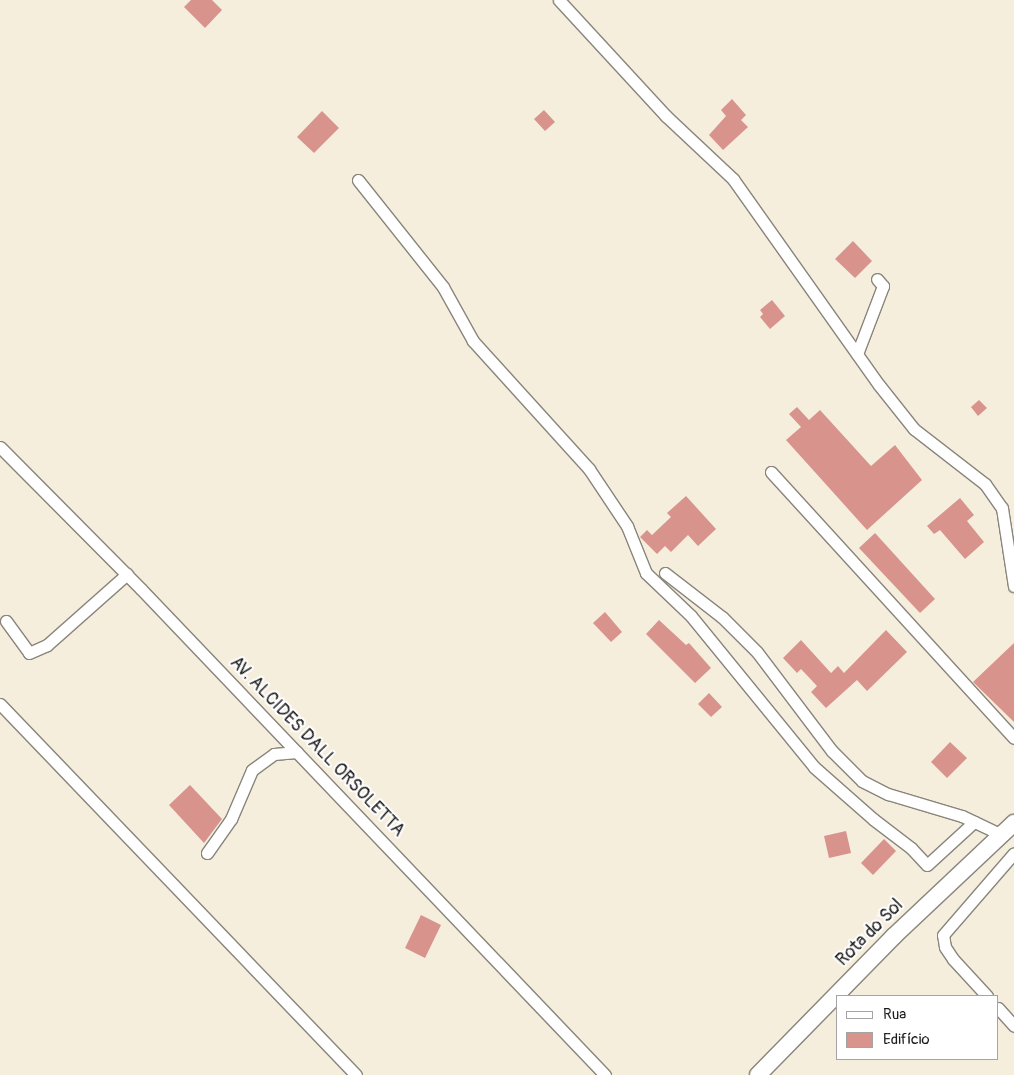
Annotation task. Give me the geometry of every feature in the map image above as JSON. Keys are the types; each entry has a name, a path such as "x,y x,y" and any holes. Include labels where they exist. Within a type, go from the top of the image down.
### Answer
{"highway":[{"name":"Rota do Sol","path":"836,995 894,936 1014,823"},
{"name":"Rota do Sol","path":"758,1075 836,995"}],"street":[{"path":"559,0 666,116 733,178 857,354 914,429 985,484 1002,508 1014,586"},
{"path":"358,180 443,287 473,341 588,469 627,526 646,573 691,616 814,767 873,819 911,848 927,865 974,822"},
{"path":"857,354 883,286 877,278"},
{"name":"AV. ALCIDES DALL ORSOLETTA","path":"0,447 127,574 605,1075"},
{"path":"771,472 1014,738"},
{"path":"665,573 722,617 757,652 832,751 862,781 888,794 974,822 1002,835"},
{"path":"6,621 29,653 47,645 127,574"},
{"path":"0,704 356,1075"},
{"path":"208,853 231,819 252,770 274,754 297,752"},
{"path":"986,995 953,959 945,947 944,935 1014,853"},
{"path":"999,1009 1014,1026"}],"building":[{"path":"191,0 212,0 222,10 205,28 184,7"},
{"path":"732,99 746,115 741,120 748,127 723,150 709,135 726,116 721,110"},
{"path":"544,110 555,122 545,131 534,119"},
{"path":"322,111 339,128 314,153 297,137"},
{"path":"853,241 872,261 855,278 835,259"},
{"path":"772,300 785,316 770,329 760,317 763,314 760,310"},
{"path":"979,400 987,408 978,416 971,407"},
{"path":"797,407 809,420 820,410 871,466 895,445 922,480 867,530 786,440 801,427 789,414"},
{"path":"686,496 716,529 698,546 688,535 671,552 665,546 657,554 640,537 647,530 652,535 671,517 667,513"},
{"path":"960,498 974,515 967,521 984,542 965,559 940,530 934,534 927,526"},
{"path":"875,533 935,599 920,613 859,548"},
{"path":"605,612 622,632 611,642 593,623"},
{"path":"659,620 686,645 689,643 711,668 695,683 646,634"},
{"path":"886,630 907,652 867,691 857,680 826,708 811,692 817,686 801,669 797,673 783,658 801,640 831,673 838,666 844,673"},
{"path":"1014,643 1014,722 973,682"},
{"path":"709,693 722,707 711,717 698,704"},
{"path":"950,742 967,758 947,778 931,762"},
{"path":"190,785 222,819 204,843 169,805"},
{"path":"846,831 851,853 829,858 824,836"},
{"path":"884,839 896,851 873,875 861,863"},
{"path":"421,915 441,925 425,958 405,948"}]}
